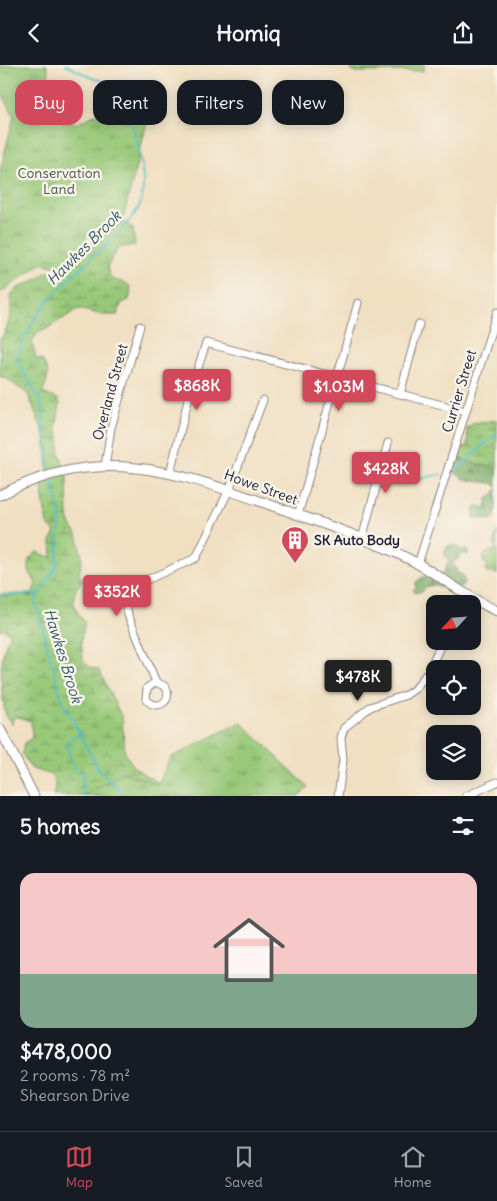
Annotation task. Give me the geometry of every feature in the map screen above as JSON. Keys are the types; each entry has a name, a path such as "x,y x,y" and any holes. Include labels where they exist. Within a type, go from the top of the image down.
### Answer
{"street":[{"path":"298,515 358,303"},
{"name":"Currier Street","path":"418,564 497,312"},
{"path":"400,394 419,324"},
{"name":"Overland Street","path":"105,466 111,428 140,326"},
{"path":"170,473 189,396 206,343 466,411"},
{"path":"156,682 128,615 126,605 128,593 132,586 196,558 229,490 263,400"},
{"path":"362,539 388,443"},
{"name":"Howe Street","path":"0,495 40,477 74,469 105,466 138,467 170,473 229,490 362,539 418,564 459,595"},
{"name":"Howe Street","path":"481,605 497,611"},
{"path":"338,796 343,759 341,738 344,728 370,707 406,695 416,688 427,673 438,650"},
{"path":"0,729 34,796"},
{"path":"466,796 497,782"}],"green space":[{"name":"Conservation Land","path":"0,65 47,65 50,80 15,80 15,125 83,125 83,121 93,116 93,125 146,125 122,223 111,230 96,227 59,268 42,263 0,293 0,171 14,116 0,90"},
{"path":"349,65 425,65 423,71 353,72"},
{"path":"121,220 133,228 135,245 118,248 107,268 111,278 129,286 129,300 122,303 117,315 103,315 78,309 45,330 40,330 32,341 36,359 42,360 48,372 42,393 58,399 60,403 56,429 59,434 60,454 67,478 68,516 71,526 77,534 82,557 79,575 82,579 74,595 74,604 85,623 81,640 83,660 90,667 99,670 122,718 125,754 135,768 168,788 191,796 53,796 55,782 53,778 46,773 31,768 22,754 24,743 32,738 31,721 14,716 12,724 6,715 3,699 2,665 4,649 10,635 6,630 0,629 0,594 32,596 36,583 29,571 29,559 37,552 52,558 51,541 55,532 47,524 43,499 42,481 48,469 49,456 46,439 28,394 4,377 0,377 0,338 3,337 11,315 11,296 14,291 42,277 45,273 67,268 77,254 88,249 90,244 104,238 106,226"},
{"path":"497,420 497,474 494,467 455,458 457,448 467,446 466,429 472,424"},
{"path":"457,456 494,467 497,471 497,488 494,484 463,479 463,477 451,471"},
{"path":"497,489 495,517 490,520 474,518 473,511 477,506 486,508 487,498 494,494"},
{"path":"497,531 497,575 496,573 486,573 487,566 483,562 484,555 496,550 494,545"},
{"path":"457,545 461,550 468,550 468,555 461,553 458,559 452,563 458,573 462,574 465,581 463,586 447,591 436,585 425,587 423,591 415,593 413,590 416,587 415,583 423,577 432,577 443,573 449,560 444,556 447,546"},
{"path":"241,722 308,787 299,796 84,796 123,772 158,785 170,758"}],"waterway":[{"name":"Hawkes Brook","path":"48,469 42,404 17,360 23,342 40,311 51,297 104,247 134,215 142,199 143,186 137,140 125,110 114,91 108,82 92,78 66,65"},
{"path":"454,470 497,435"},
{"path":"408,482 441,474"},
{"name":"Hawkes Brook","path":"52,481 61,515 56,567 35,600 62,700 98,768 125,796"},
{"path":"0,595 39,594"},
{"path":"80,733 68,741 68,746 73,764 83,775 83,796"}],"place":[{"name":"SK Auto Body","path":"295,564"}]}
